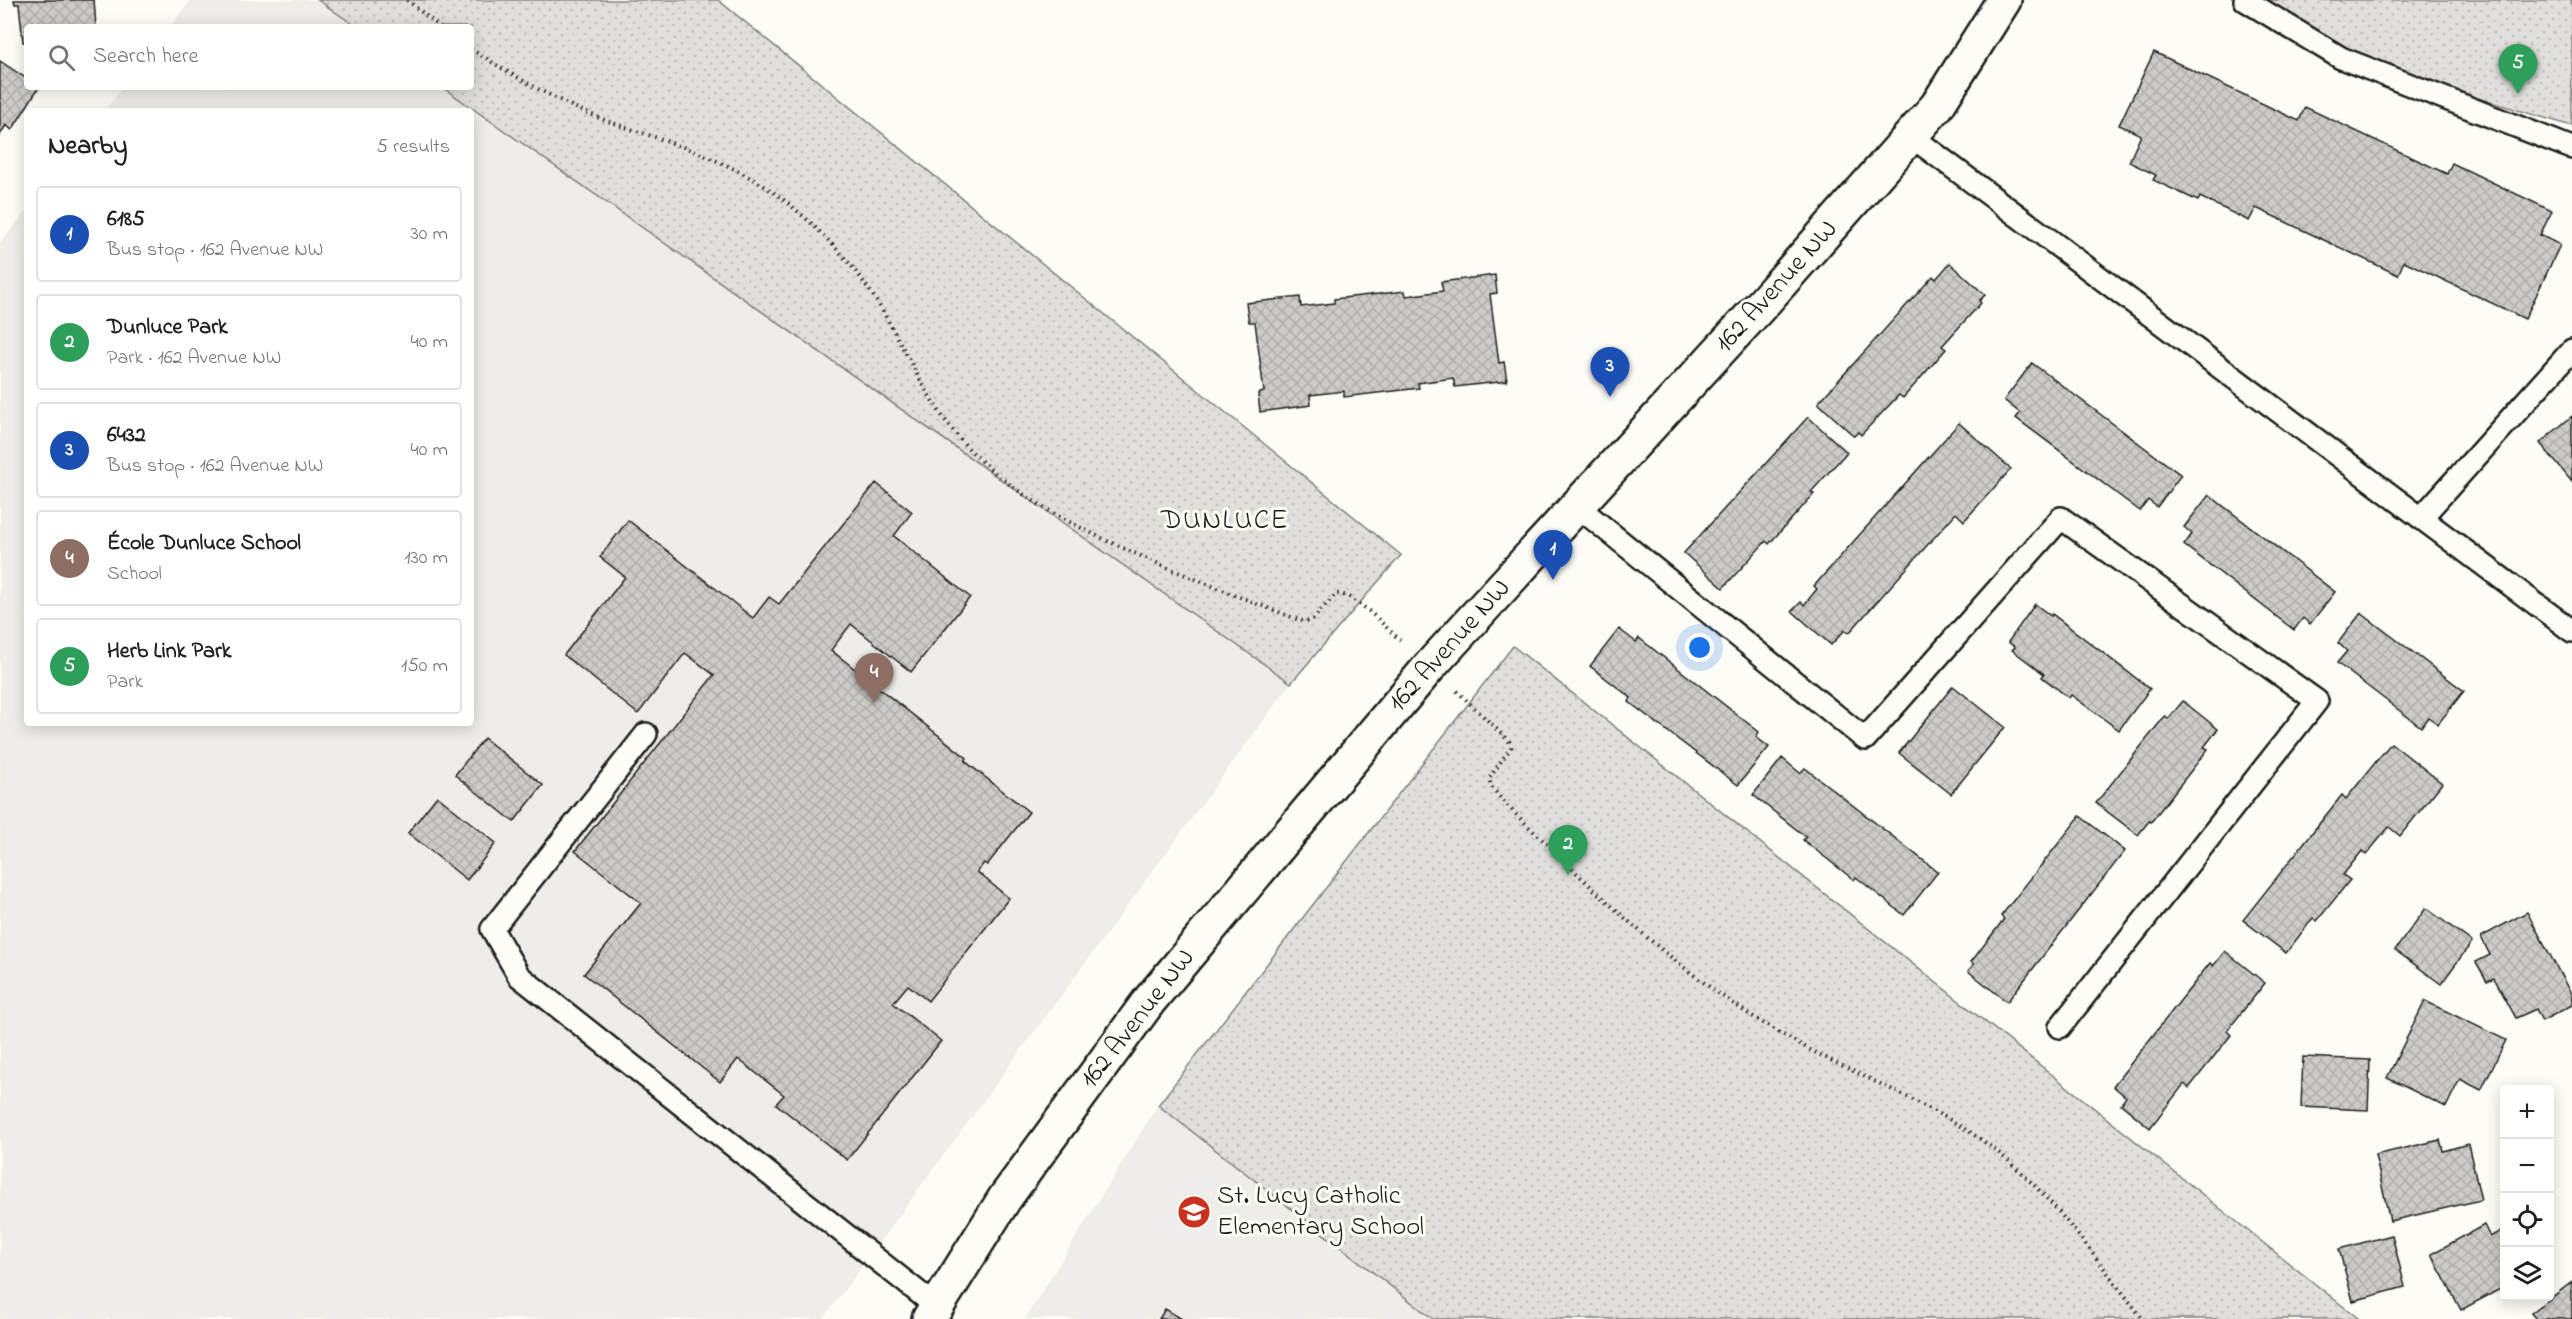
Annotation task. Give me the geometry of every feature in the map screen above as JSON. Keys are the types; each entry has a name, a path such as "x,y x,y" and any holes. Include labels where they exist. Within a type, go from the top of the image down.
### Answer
{"street":[{"name":"162 Avenue NW","path":"933,1313 1005,1198 1149,1001 1430,666 1764,302 1937,106 2004,0"}],"lane":[{"path":"2245,0 2341,58 2572,148"},
{"path":"1911,136 2572,631"},
{"path":"2421,518 2572,350"},
{"path":"1577,506 1865,739 2061,518 2317,701 2060,1027"},
{"path":"646,734 492,929 519,976 933,1313"}],"path":[{"path":"407,0 436,24"},
{"path":"474,52 507,73 558,99 608,121 689,148 742,171 789,204 852,267 874,297 928,394 952,429 981,459 1037,505 1094,536 1221,590 1305,622 1313,619 1336,594 1343,593 1361,606 1430,666 1509,741 1511,747 1489,779 1491,786 1604,901 1655,945 1736,1006 1786,1037 1951,1121 1984,1142 2018,1170 2044,1197 2143,1319"}],"shaded area":[{"path":"191,0 318,0 353,24 172,24"},
{"path":"318,0 718,0 1401,555 1291,683 446,90 474,90 474,24 353,24"},
{"path":"2249,0 2572,0 2572,126 2356,62"},
{"path":"121,90 446,90 472,108 106,108"},
{"path":"474,109 1291,683 823,1319 0,1319 0,244 24,214 24,726 474,726"},
{"path":"1513,646 2359,1319 1433,1319 1158,1105"},
{"name":"St. Lucy Catholic Elementary School","path":"1158,1105 1433,1319 1025,1319"}],"building":[{"path":"14,0 94,0 96,24 24,24 23,42 19,4 15,4"},
{"path":"2154,52 2299,121 2305,107 2447,174 2452,163 2552,211 2540,235 2560,245 2525,319 2404,261 2398,275 2256,208 2249,221 2200,197 2198,201 2153,180 2156,175 2129,162 2141,135 2119,125"},
{"path":"0,61 24,77 24,90 37,90 12,130 6,125 0,135"},
{"path":"1950,263 1985,295 1979,301 1981,303 1942,346 1946,349 1903,398 1899,395 1861,435 1858,432 1854,436 1818,403 1933,276 1936,279"},
{"path":"1495,275 1497,293 1490,294 1499,363 1504,362 1507,381 1455,387 1453,378 1418,383 1419,388 1344,397 1344,391 1310,395 1311,405 1260,412 1258,393 1264,392 1255,322 1249,322 1246,303 1300,297 1301,307 1334,303 1334,299 1405,291 1406,296 1443,291 1441,282"},
{"path":"2032,363 2181,475 2157,507 2148,500 2140,511 2016,418 2020,413 2004,400"},
{"path":"2572,416 2572,482 2540,443"},
{"path":"1808,417 1847,452 1811,492 1814,494 1769,544 1766,541 1723,588 1684,553"},
{"path":"1959,423 2011,469 1964,521 1956,513 1849,633 1845,630 1831,645 1792,611 1801,602 1804,605 1817,589 1814,586"},
{"path":"876,483 912,512 894,536 970,597 911,672 851,624 831,650 967,758 965,761 1029,812 987,865 984,863 977,872 1009,898 928,1001 908,985 893,1003 941,1041 847,1160 776,1104 784,1095 738,1059 720,1082 584,974 641,903 575,851 714,675 685,653 638,714 564,655 625,577 600,557 628,520 753,618 769,597 779,604"},
{"path":"2209,495 2335,592 2310,624 2303,618 2294,630 2184,545 2192,534 2184,527"},
{"path":"2035,604 2051,616 2052,614 2150,689 2119,730 2071,695 2069,698 2042,677 2044,674 2012,650 2015,647 2008,642"},
{"path":"2361,613 2464,691 2438,724 2428,717 2421,727 2337,663 2347,651 2338,643"},
{"path":"1619,629 1636,642 1639,638 1759,732 1756,737 1769,747 1738,785 1629,702 1631,698 1590,666"},
{"path":"1953,686 2005,727 1951,794 1899,753"},
{"path":"2183,701 2218,729 2204,747 2208,749 2151,822 2149,821 2138,835 2096,803 2165,716 2168,719"},
{"path":"484,738 543,785 514,822 455,775"},
{"path":"2391,743 2442,783 2400,836 2389,827 2366,855 2362,851 2343,875 2350,880 2317,921 2313,918 2286,953 2243,920 2342,795 2346,799"},
{"path":"1782,758 1800,773 1805,768 1938,872 1904,915 1856,877 1854,880 1803,840 1806,837 1753,795"},
{"path":"437,796 496,843 467,880 408,833"},
{"path":"2080,816 2125,851 2007,1002 1968,971 1974,964 1971,962 2004,919 2001,916"},
{"path":"2426,908 2472,942 2441,984 2395,950"},
{"path":"2527,912 2572,996 2572,1005 2542,1021 2536,1009 2516,1018 2494,978 2487,981 2476,962 2490,955 2481,937"},
{"path":"2225,951 2265,983 2227,1031 2231,1035 2189,1088 2184,1084 2150,1128 2121,1104 2126,1097 2113,1086 2210,963 2213,966"},
{"path":"2425,1001 2506,1040 2481,1090 2460,1079 2446,1107 2387,1078"},
{"path":"2303,1057 2370,1060 2368,1110 2301,1107"},
{"path":"2440,1140 2443,1151 2468,1144 2481,1200 2390,1221 2375,1155"},
{"path":"2484,1225 2490,1237 2500,1231 2500,1289 2461,1310 2431,1254"},
{"path":"2392,1235 2405,1287 2353,1301 2339,1249"},
{"path":"2572,1282 2572,1319 2536,1319 2531,1313 2547,1301 2554,1301 2554,1296"},
{"path":"1165,1309 1182,1319 1159,1319"}],"place":[{"name":"Herb Link Park","path":"2518,94"},
{"name":"6432","path":"1610,397"},
{"name":"6185","path":"1553,580"},
{"name":"École Dunluce School","path":"874,703"},
{"name":"Dunluce Park","path":"1568,875"},
{"name":"St. Lucy Catholic Elementary School","path":"1194,1212"}],"district":[{"name":"DUNLUCE","path":"1225,521"}]}
